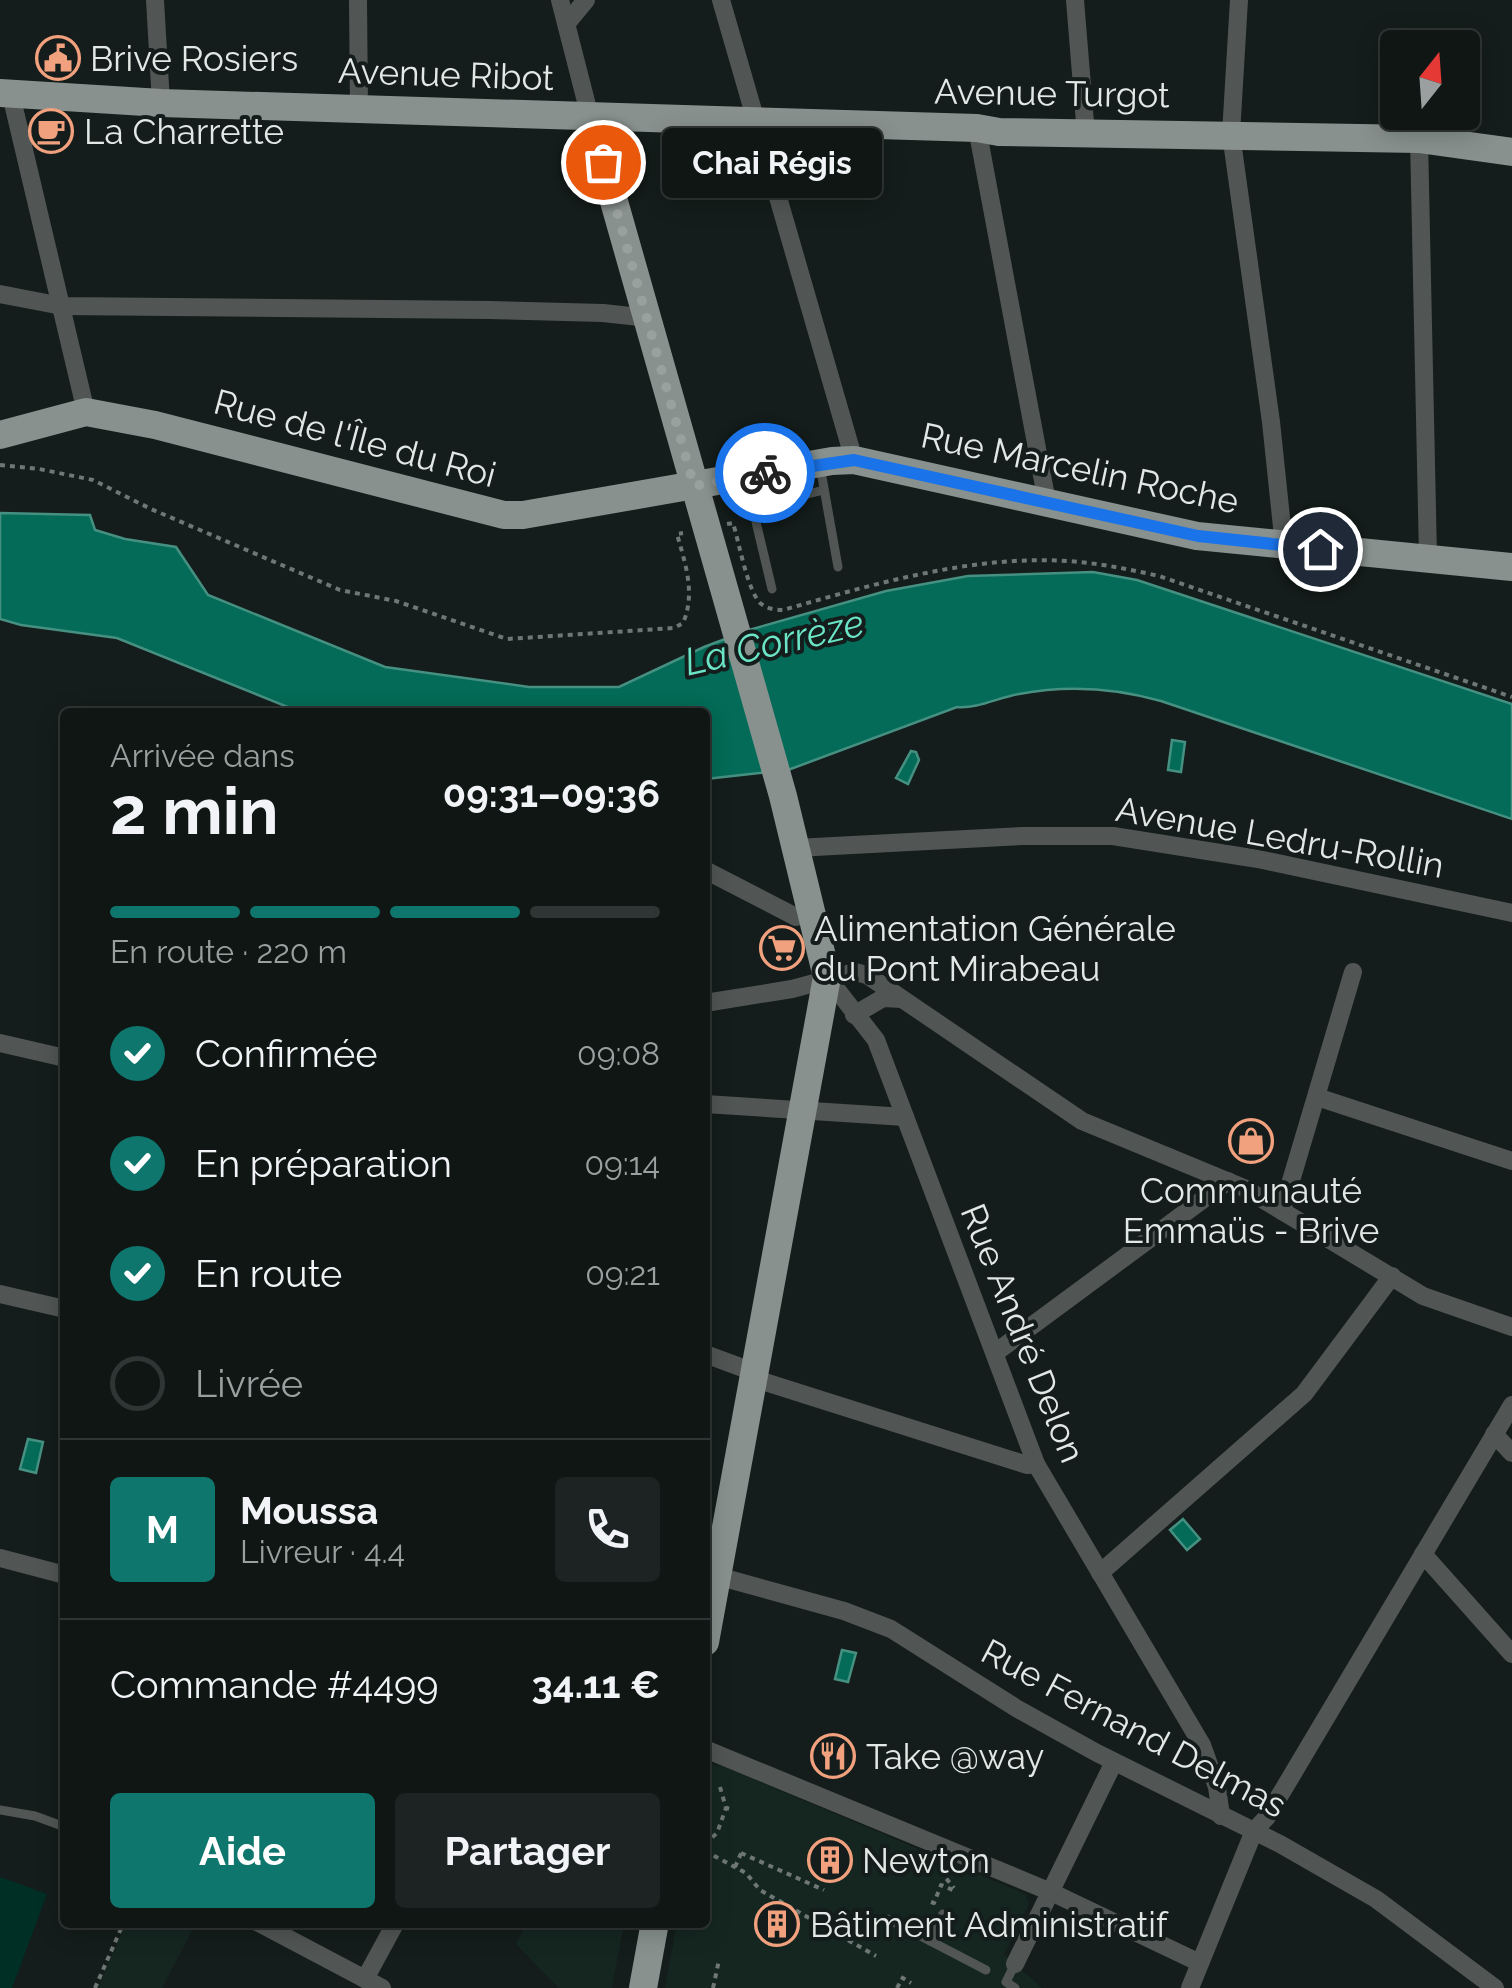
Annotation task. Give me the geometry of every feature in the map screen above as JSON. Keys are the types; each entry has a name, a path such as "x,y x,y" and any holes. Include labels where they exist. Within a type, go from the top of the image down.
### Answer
{"main road":[{"name":"Avenue Ribot","path":"5,94 590,117"},
{"name":"Avenue Turgot","path":"590,117 1156,137 1231,134 1420,139 1512,152"},
{"path":"590,117 783,796 827,977 754,1375 711,1575"},
{"name":"Rue de l'Île du Roi","path":"0,435 86,412 155,424 504,515 694,486"},
{"name":"Rue Marcelin Roche","path":"694,486 822,476 854,460 1198,536 1512,567"},
{"path":"643,1988 653,1928"}],"street":[{"path":"155,0 160,103"},
{"path":"358,0 360,108"},
{"path":"560,0 590,117"},
{"path":"567,23 586,0"},
{"path":"722,0 854,460"},
{"path":"1075,0 1086,134"},
{"path":"1239,0 1231,134 1284,546"},
{"path":"5,94 86,412"},
{"path":"978,128 1047,502"},
{"path":"1420,139 1428,557"},
{"path":"0,294 62,306 602,312 648,318"},
{"name":"Avenue Ledru-Rollin","path":"796,848 1022,836 1113,836 1258,859 1512,914"},
{"path":"710,873 796,917 813,914"},
{"path":"710,1002 792,989 855,972 867,976 1082,1121 1228,1181 1440,1304 1512,1327"},
{"path":"1282,1211 1353,972"},
{"name":"Rue André Delon","path":"827,977 876,1040 1036,1464 1202,1744 1218,1787 1222,1816"},
{"path":"854,1015 883,998 902,999"},
{"path":"0,1043 60,1057"},
{"path":"1317,1097 1512,1161"},
{"path":"710,1104 905,1116"},
{"path":"995,1353 1228,1181"},
{"path":"1100,1572 1304,1394 1392,1276"},
{"path":"0,1294 60,1309"},
{"path":"710,1356 765,1382 1036,1464"},
{"path":"1190,1988 1254,1831 1267,1817 1512,1405"},
{"path":"1494,1434 1512,1453"},
{"path":"1423,1554 1512,1654"},
{"path":"0,1558 60,1574"},
{"name":"Rue Fernand Delmas","path":"711,1575 844,1612 891,1630 1016,1708 1376,1899 1495,1988"},
{"path":"713,1756 948,1862 1051,1892 1200,1963"},
{"path":"1014,1955 1051,1892 1114,1762"},
{"path":"279,1928 373,1984 394,1928"}],"lane":[{"path":"772,589 756,522 758,511 822,476 838,567"},
{"path":"0,1810 60,1825"},
{"path":"930,1941 943,1914"},
{"path":"888,1919 986,1970"},
{"path":"1014,1955 1006,1982 1016,1988"}],"path":[{"path":"0,466 40,468 93,480 168,517 340,590 396,601 507,639 674,628 683,622 689,599 688,576 677,534 733,523 755,594 762,605 772,610 894,580 981,565 1062,560 1111,565 1159,576 1512,698"},
{"path":"710,1839 717,1833 726,1808 720,1787"},
{"path":"726,1808 734,1809"},
{"path":"735,1867 742,1851 824,1890"},
{"path":"710,1854 746,1873 760,1890 876,1956"},
{"path":"931,1902 934,1903 941,1885 954,1889 948,1862"},
{"path":"95,1988 121,1928"},
{"path":"712,1988 719,1960"},
{"path":"897,1988 902,1978 910,1983"}],"shaded area":[{"path":"710,1766 722,1766 1025,1894 1029,1904 1004,1954 1042,1988 665,1988 676,1928 710,1928"},
{"path":"0,1877 47,1894 12,1988 0,1988"},
{"path":"124,1928 193,1928 162,1988 98,1988"},
{"path":"524,1928 623,1928 612,1988 559,1988 516,1944"}],"water":[{"name":"La Corrèze","path":"0,513 90,515 95,530 176,547 208,595 385,667 529,687 619,687 749,630 886,591 968,576 1093,572 1137,580 1512,704 1512,819 1161,701 1126,693 1037,691 957,707 788,770 710,778 710,708 290,708 117,638 0,619"},
{"path":"1172,740 1185,742 1181,772 1168,770"},
{"path":"911,751 916,752 919,760 908,784 896,778"},
{"path":"28,1439 43,1442 36,1473 20,1469"},
{"path":"1183,1519 1200,1539 1187,1550 1170,1530"},
{"path":"842,1650 856,1653 848,1682 835,1679"}],"way so far":[{"path":"603,162 694,486 765,473"}],"place":[{"name":"Brive Rosiers","path":"58,58"},
{"name":"La Charrette","path":"51,131"},
{"name":"Chai Régis","path":"603,162"},
{"name":"Alimentation Générale du Pont Mirabeau","path":"782,948"},
{"name":"Communauté Emmaüs - Brive","path":"1251,1141"},
{"name":"Take @way","path":"833,1756"},
{"name":"Newton","path":"830,1860"},
{"name":"Bâtiment Administratif","path":"777,1924"}],"route":[{"path":"765,473 854,460 1198,536 1320,549"}]}
